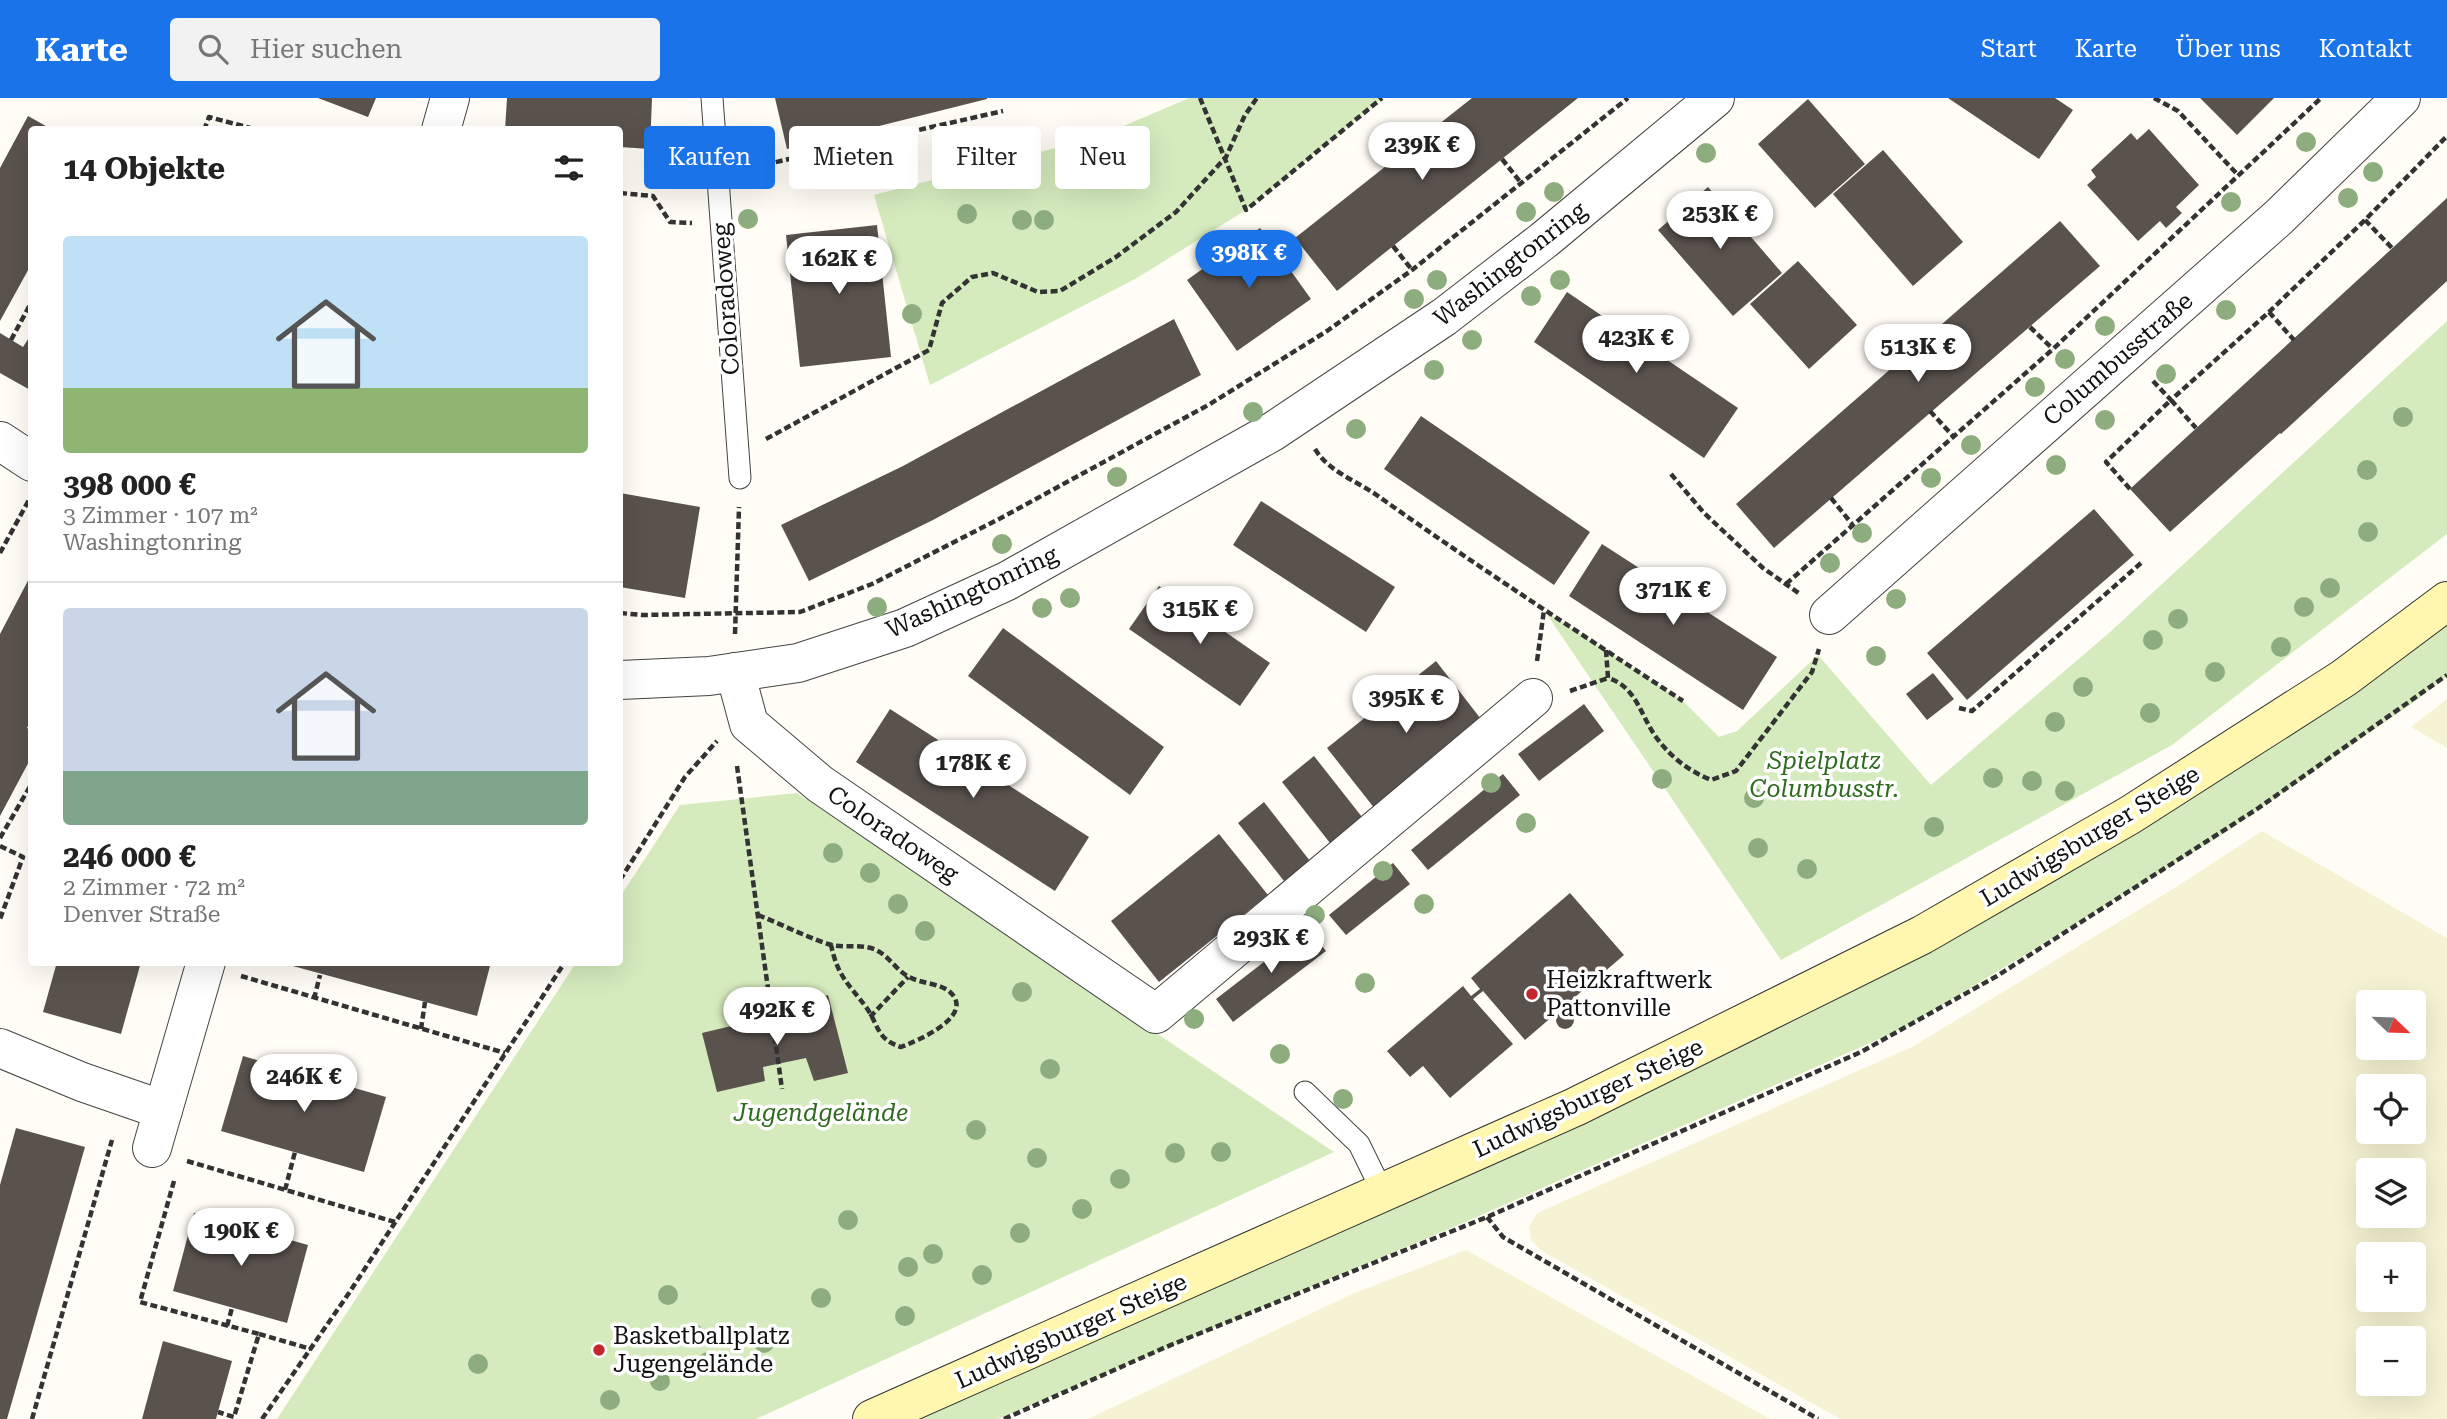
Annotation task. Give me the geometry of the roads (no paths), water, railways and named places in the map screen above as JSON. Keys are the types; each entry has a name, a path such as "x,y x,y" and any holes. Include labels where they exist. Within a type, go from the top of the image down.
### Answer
{"main road":[{"name":"Ludwigsburger Steige","path":"872,1419 1575,1107 1922,935 2164,793 2344,678 2447,601"}],"street":[{"path":"442,126 450,98"},
{"name":"Washingtonring","path":"623,680 709,676 799,663 905,628 1007,581 1272,432 1444,317 1544,240 1715,98"},
{"name":"Columbusstraße","path":"1829,615 2279,217 2401,98"},
{"path":"0,441 28,459"},
{"name":"Coloradoweg","path":"735,672 748,724 820,784 1157,1014 1533,698"},
{"path":"166,1153 163,1111 218,968"},
{"path":"0,1048 82,1082 163,1111"}],"lane":[{"name":"Coloradoweg","path":"712,98 740,478"},
{"path":"1305,1092 1359,1144 1382,1193"}],"place":[{"name":"Heizkraftwerk Pattonville","path":"1532,994"},
{"name":"Basketballplatz Jugengelände","path":"599,1350"}],"park label":[{"name":"Spielplatz Columbusstr.","path":"1824,775"},
{"name":"Jugendgelände","path":"821,1113"}]}
